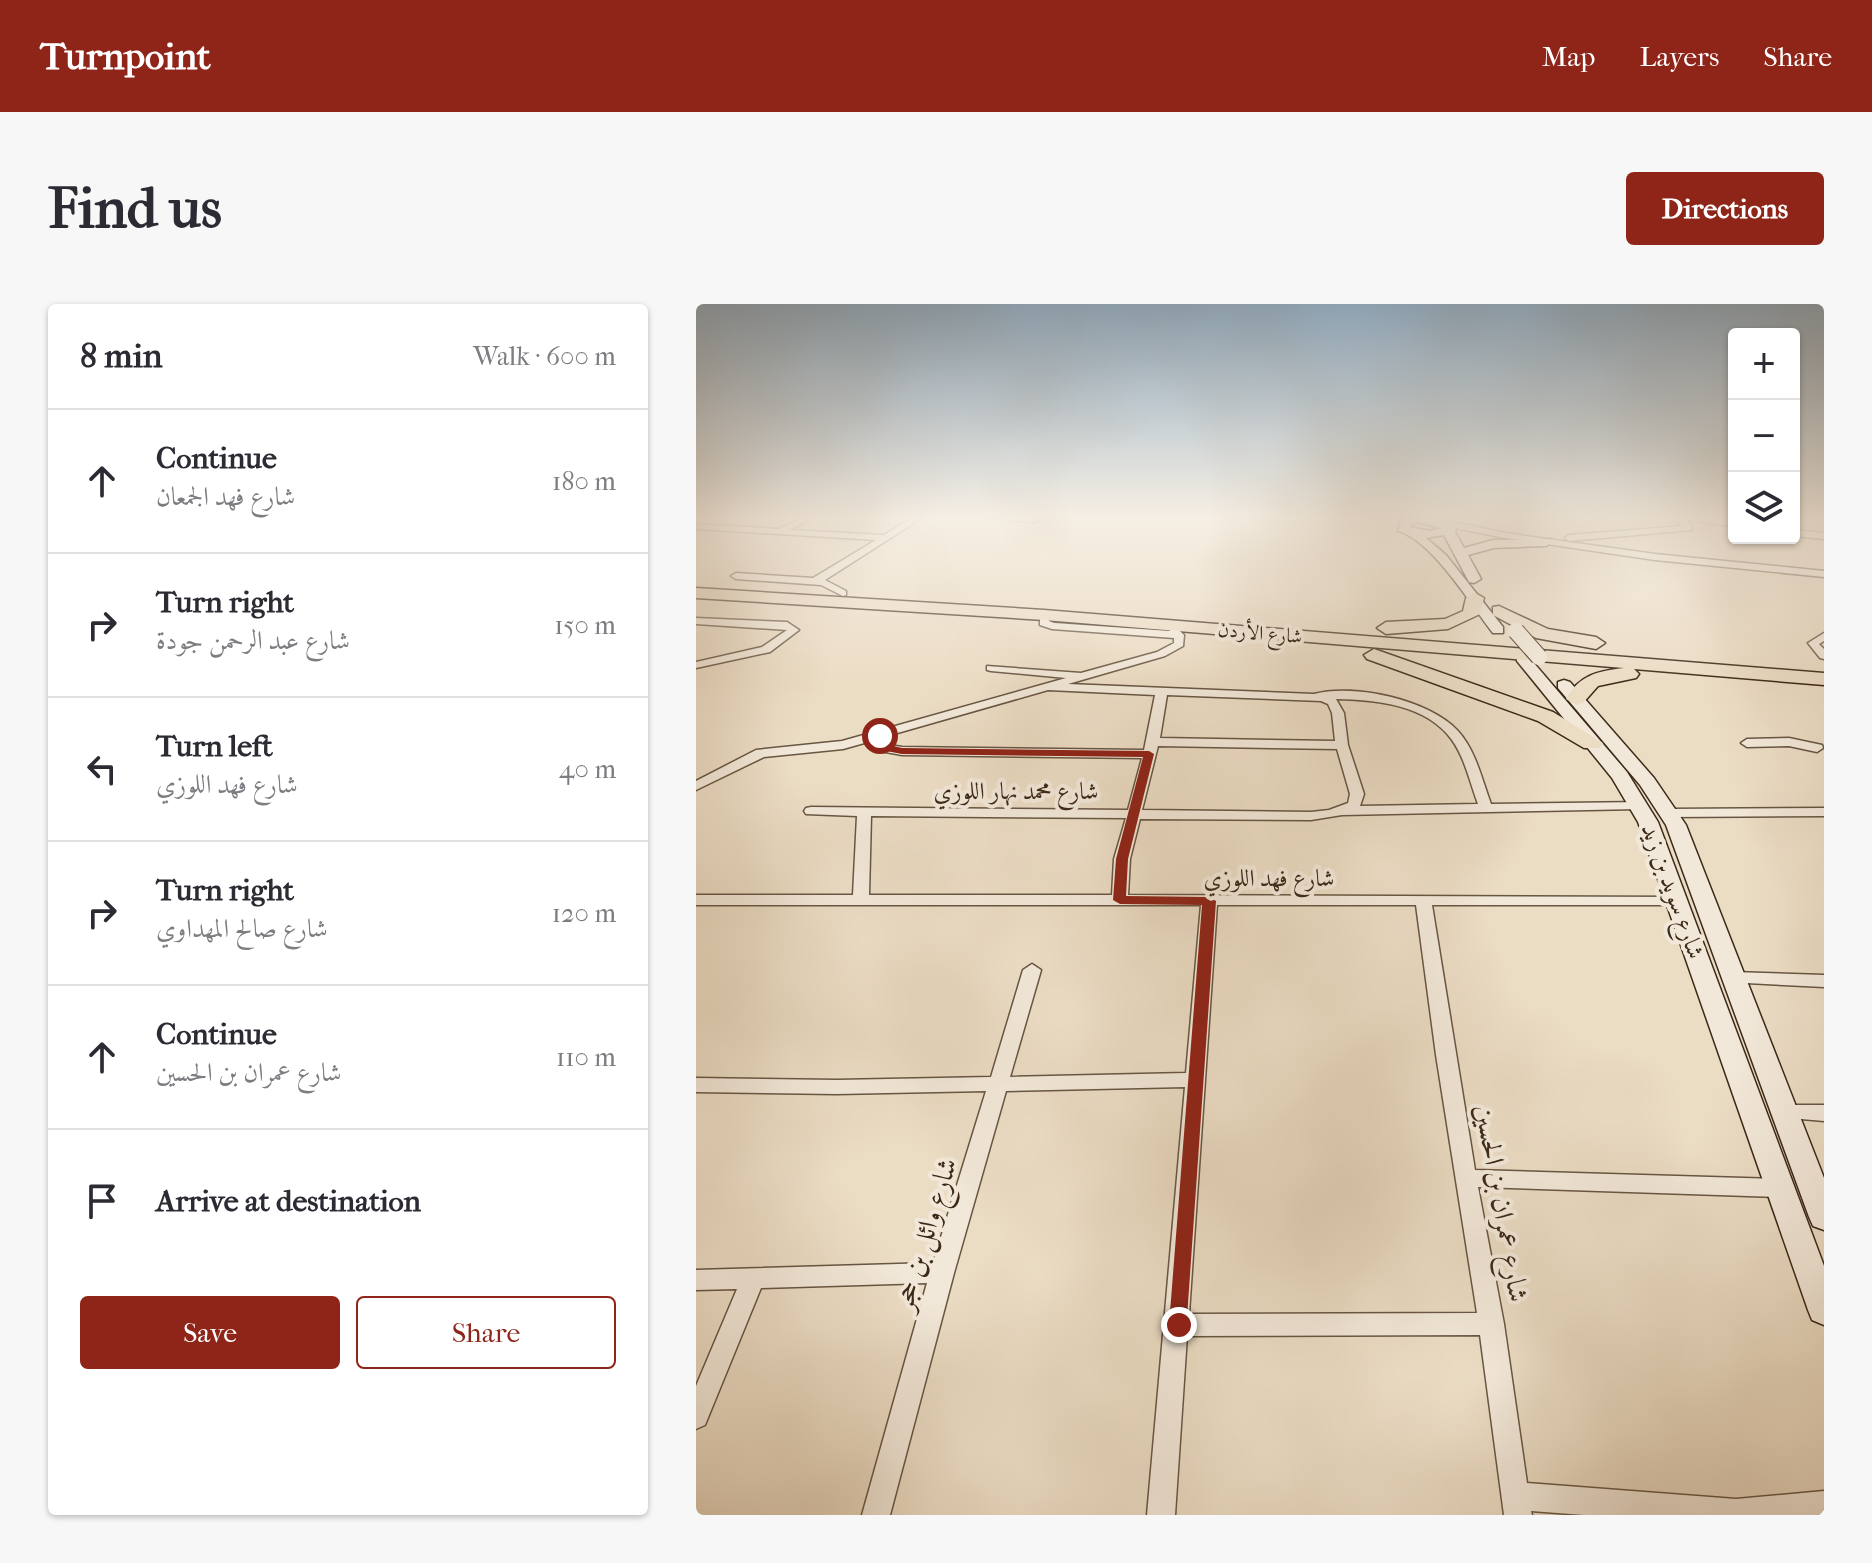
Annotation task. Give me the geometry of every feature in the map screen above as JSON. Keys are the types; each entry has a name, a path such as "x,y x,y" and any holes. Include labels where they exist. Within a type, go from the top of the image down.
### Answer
{"highway":[{"name":"شارع الأردن","path":"696,586 843,593 1824,666"},
{"name":"شارع الأردن","path":"696,593 1044,615 1175,630 1296,636 1824,679"},
{"path":"1331,630 1448,624 1471,614 1475,598"},
{"path":"1499,620 1564,639 1824,666"},
{"path":"1296,636 1394,660 1465,690 1538,710 1592,743"},
{"path":"1455,649 1437,650 1431,657 1453,674 1491,687 1517,686 1529,659"},
{"path":"1576,699 1583,685 1590,681 1626,674 1824,688"}],"main road":[{"name":"شارع سويد بن زيد","path":"1454,573 1475,598 1515,630 1529,659 1576,699 1670,813 1824,1217"},
{"name":"شارع سويد بن زيد","path":"1470,573 1499,620 1639,805 1677,900 1824,1310"}],"street":[{"path":"816,581 829,573"},
{"path":"1798,573 1824,574"},
{"path":"736,576 816,581 833,585 843,593"},
{"path":"696,665 766,650 793,632 787,625 699,622"},
{"path":"696,786 761,753 800,746 843,745 1090,677 1171,650 1179,644 1175,630"},
{"path":"1824,636 1813,643 1824,656"},
{"path":"991,668 1090,677"},
{"path":"1048,687 1375,698 1411,707 1441,724 1459,744 1486,808"},
{"path":"1120,900 1122,859 1131,814 1151,748 1161,693"},
{"path":"1318,696 1336,707 1342,745 1357,794 1354,805 1345,811"},
{"path":"880,736 885,748 902,751 1342,745"},
{"path":"1747,743 1789,742 1822,749"},
{"name":"شارع محمد نهار اللوزي","path":"811,811 1311,816 1345,811 1639,805"},
{"path":"861,901 864,812"},
{"path":"1670,813 1824,812"},
{"name":"شارع فهد اللوزي","path":"696,900 1677,900"},
{"path":"1161,1515 1179,1325 1209,901"},
{"name":"شارع عمران بن الحسين","path":"1424,902 1438,1016 1492,1324 1517,1505"},
{"name":"شارع وائل بن حجر","path":"876,1515 942,1273 1032,970"},
{"path":"1733,978 1824,981"},
{"path":"696,1085 823,1087 1196,1080"},
{"path":"1784,1112 1824,1113"},
{"path":"1467,1178 1778,1188"},
{"path":"696,1280 942,1273"},
{"path":"696,1416 753,1279"},
{"path":"1179,1325 1492,1324"},
{"path":"1517,1505 1746,1514 1824,1505"}],"route":[{"path":"880,736 881,745 885,748 902,751 1149,754 1131,814 1122,859 1120,900 1209,901 1179,1325"}]}
